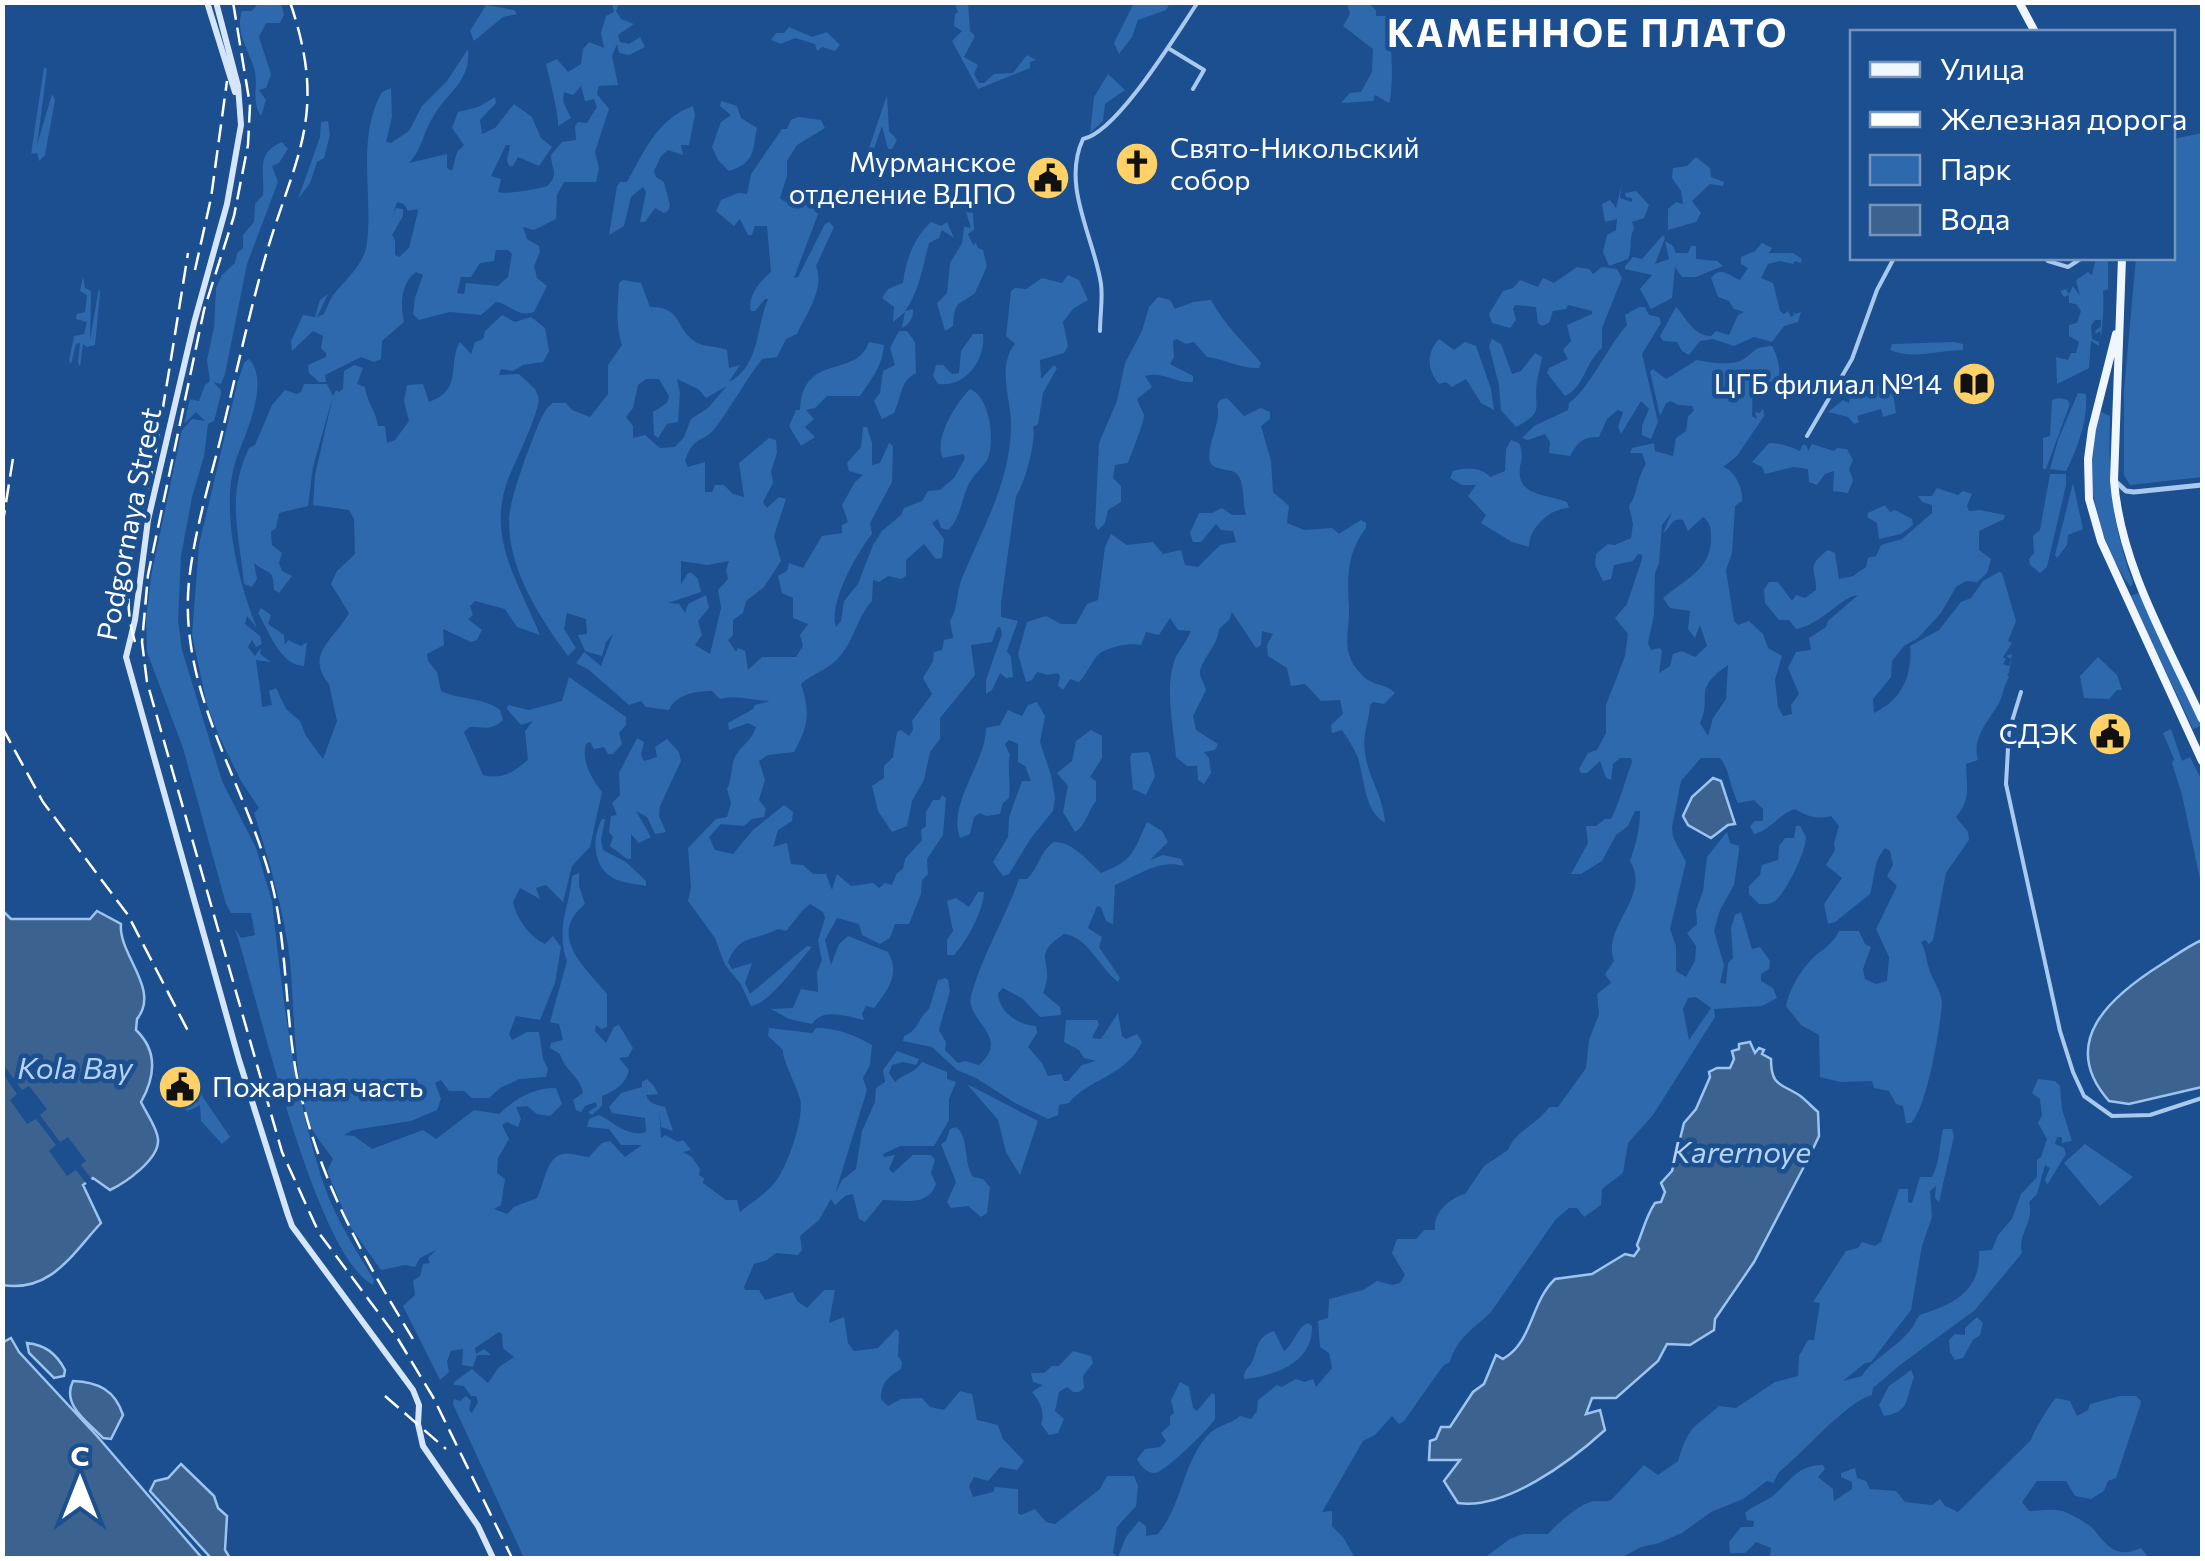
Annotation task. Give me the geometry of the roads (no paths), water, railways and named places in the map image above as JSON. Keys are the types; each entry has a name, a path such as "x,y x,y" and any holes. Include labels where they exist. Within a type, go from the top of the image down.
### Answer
{"main road":[{"name":"Podgornaya Street","path":"206,2 240,108"},
{"name":"Podgornaya Street","path":"216,2 226,30 241,125 226,204 148,520 135,620 126,657 239,1060 292,1226 413,1390 423,1446 478,1526 493,1558"},
{"path":"2020,2 2034,30"},
{"path":"2122,260 2114,480 2122,537 2202,719"},
{"path":"2118,330 2094,415 2088,459 2089,499 2101,540 2202,761"},
{"path":"2094,415 2100,408 2109,407 2116,427"},
{"path":"2122,586 2132,590 2139,581"}],"street":[{"path":"1100,331 1102,286 1084,220 1075,171 1076,154 1083,139 1092,138 1117,115 1198,2"},
{"path":"1168,48 1204,70 1193,89"},
{"path":"1807,436 1852,359 1877,290 1893,260"},
{"path":"2047,260 2068,267 2079,260"},
{"path":"2114,480 2119,487 2134,492 2202,484"},
{"path":"2118,514 2123,500 2134,492"},
{"path":"2020,692 2009,731 2006,784 2060,1031 2073,1072 2084,1096 2112,1116 2150,1115 2202,1098"}],"water":[{"path":"1713,778 1721,781 1735,824 1711,838 1688,825 1683,816 1692,797"},
{"name":"Kola Bay","path":"2,910 11,919 90,919 97,911 121,924 126,948 142,984 143,1008 136,1030 148,1047 152,1064 141,1102 158,1139 148,1162 116,1187 110,1190 93,1178 83,1185 101,1223 59,1269 34,1283 19,1286 2,1285"},
{"path":"2202,940 2202,1087 2129,1104 2109,1101 2094,1079 2088,1059 2089,1040 2097,1022 2125,991"},
{"name":"Karernoye","path":"1750,1042 1755,1053 1759,1048 1771,1059 1778,1083 1818,1112 1819,1136 1754,1262 1715,1319 1714,1330 1690,1345 1667,1344 1658,1361 1616,1398 1592,1398 1586,1414 1600,1410 1605,1430 1556,1469 1496,1499 1458,1503 1444,1481 1460,1460 1429,1460 1430,1441 1436,1439 1441,1427 1450,1427 1473,1392 1484,1384 1496,1355 1503,1359 1520,1343 1555,1279 1592,1274 1625,1254 1634,1256 1649,1213 1655,1203 1661,1202 1665,1192 1661,1183 1672,1171 1684,1123 1696,1109 1709,1072 1730,1068 1732,1051 1739,1049 1739,1044"},
{"path":"11,1338 19,1352 202,1558 3,1558 2,1343"},
{"path":"27,1343 54,1355 65,1370 64,1376 54,1378 29,1353"},
{"path":"73,1381 98,1386 115,1399 123,1415 111,1439 103,1438 73,1405"},
{"path":"181,1464 214,1496 218,1508 227,1516 225,1550 230,1558 211,1558 150,1491 155,1481 168,1478"}],"railway":[{"path":"233,2 250,105 248,145 234,216 204,310 148,575 142,642 147,682 282,1152 319,1233 398,1339 433,1397 512,1558"},
{"path":"290,2 307,77 303,137 263,265 202,511 189,581 188,622 203,699 272,884 304,1109 342,1211 413,1339"},
{"path":"195,270 211,198 227,81"},
{"path":"135,642 128,597 130,574 154,460 188,253"},
{"path":"2,528 14,452"},
{"path":"2,727 43,802 128,915 188,1031"},
{"path":"385,1396 446,1449"}],"place":[{"name":"Свято-Никольский собор","path":"1137,164"},
{"name":"Мурманское отделение ВДПО","path":"1048,178"},
{"name":"ЦГБ филиал №14","path":"1974,384"},
{"name":"СДЭК","path":"2110,734"},
{"name":"Пожарная часть","path":"180,1087"}],"district":[{"name":"КАМЕННОЕ ПЛАТО","path":"1588,34"}]}
